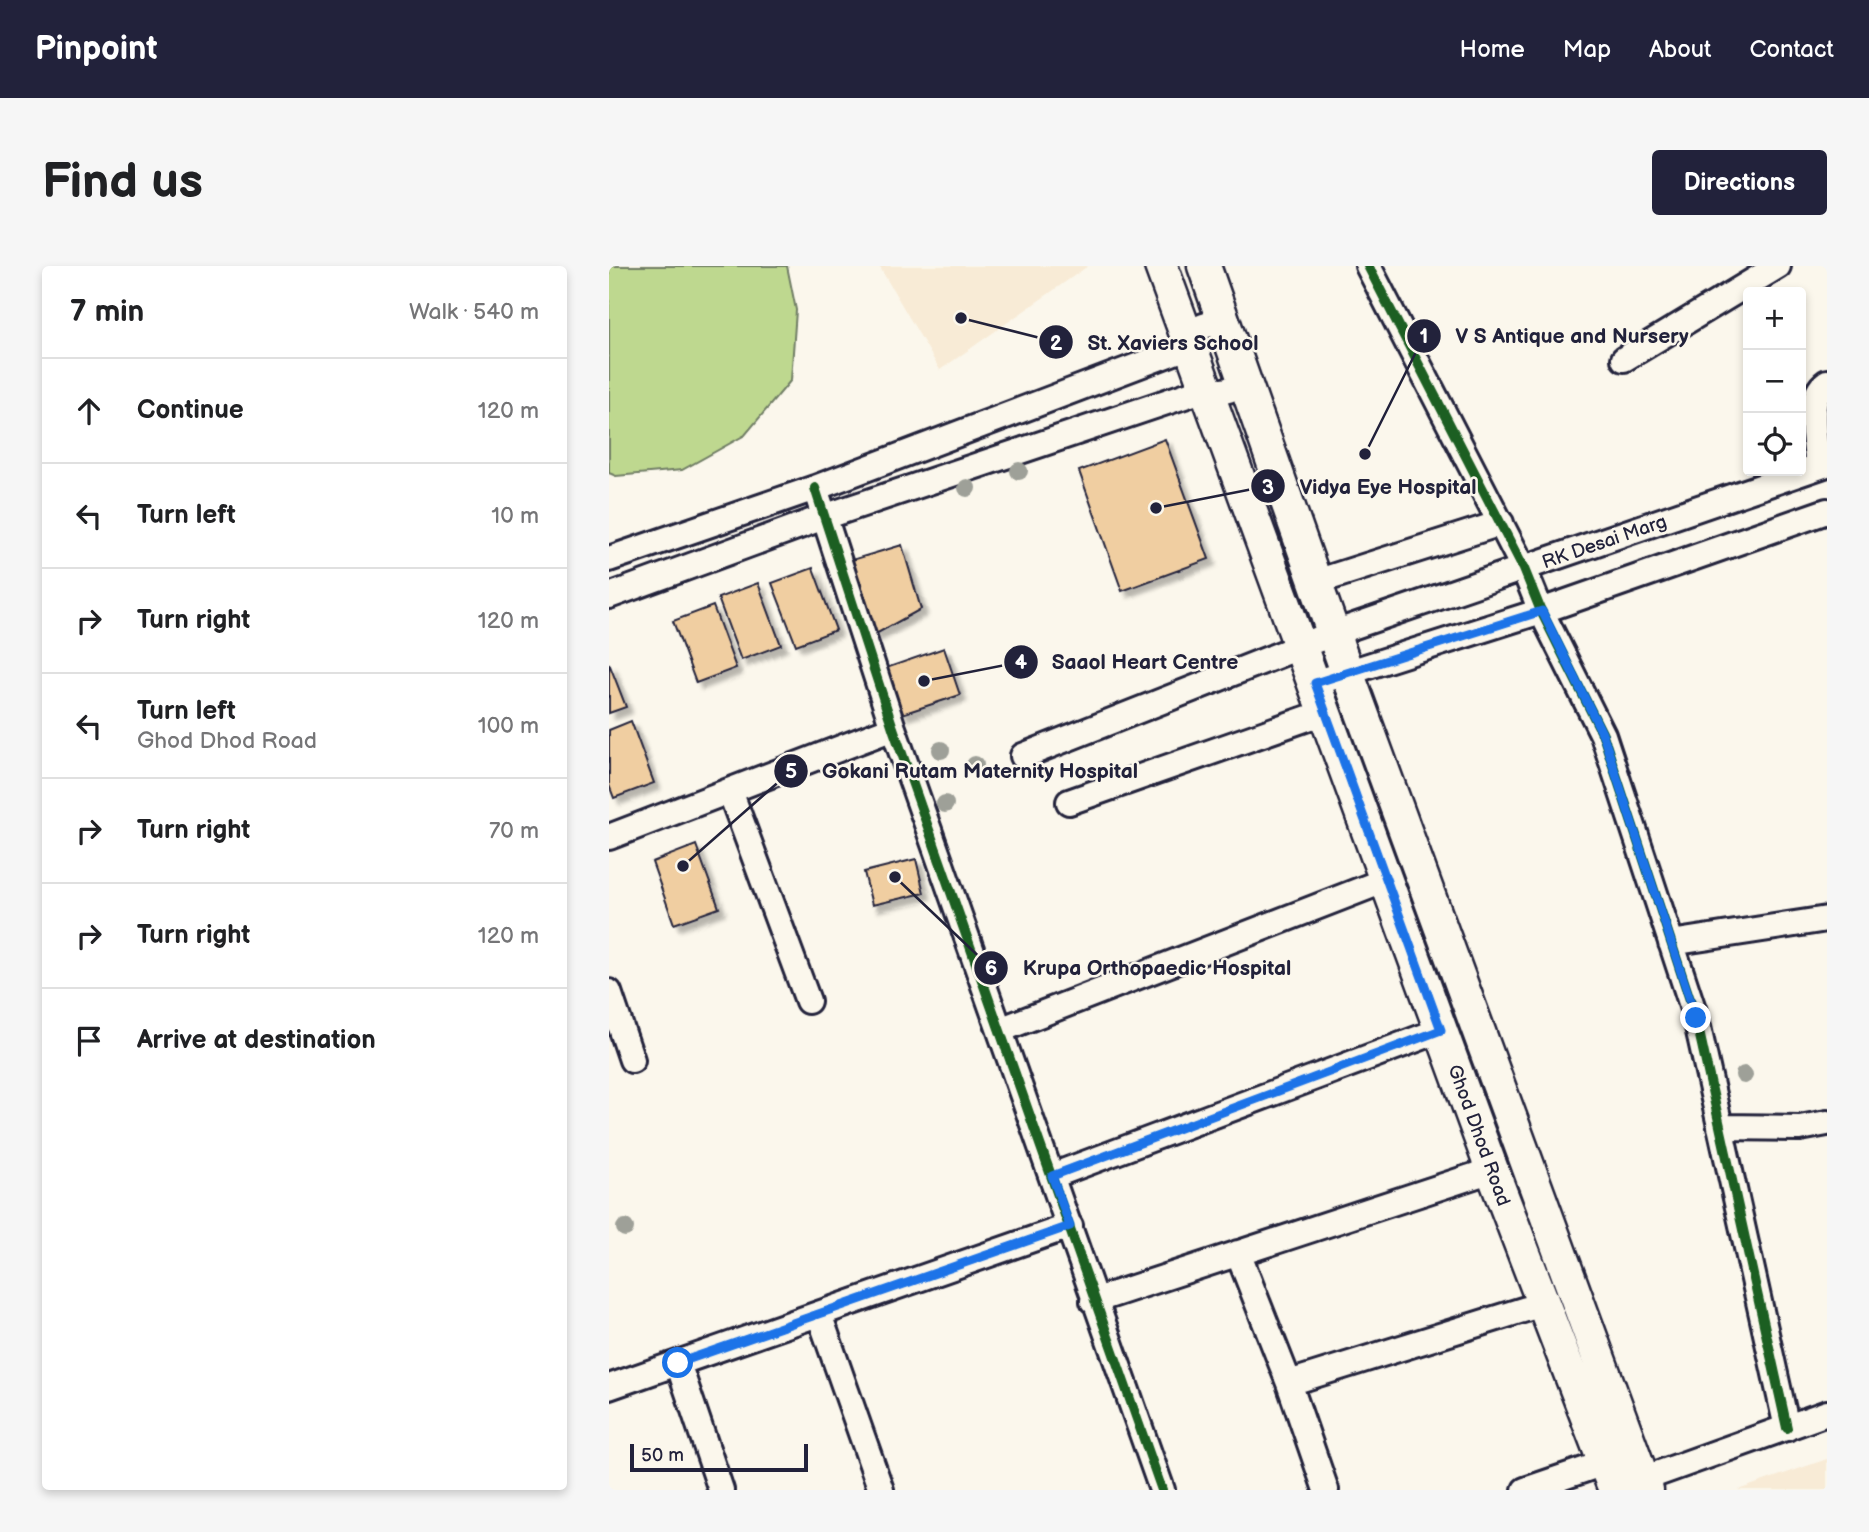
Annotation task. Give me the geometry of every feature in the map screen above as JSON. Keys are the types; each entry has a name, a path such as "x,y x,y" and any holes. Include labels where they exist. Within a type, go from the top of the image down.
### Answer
{"main road":[{"name":"Ghod Dhod Road","path":"1161,266 1542,1304 1628,1480"},
{"path":"1204,266 1229,331 1628,1480"}],"street":[{"path":"1368,266 1501,523 1603,735 1696,1018 1787,1428"},
{"path":"1624,359 1778,266"},
{"path":"609,559 814,488 1190,346 1192,336 1202,326 1215,324 1229,331"},
{"path":"609,596 824,517 1208,388 1228,391 1240,384 1244,376"},
{"path":"1822,466 1814,402 1817,391 1827,382"},
{"name":"RK Desai Marg","path":"1023,757 1301,645 1822,466"},
{"path":"814,488 893,729 1162,1490"},
{"path":"1315,683 1542,611 1827,511"},
{"path":"1316,582 1501,523"},
{"path":"1069,802 1325,712"},
{"path":"609,837 893,729"},
{"path":"730,791 808,1001"},
{"path":"1000,1030 1386,880"},
{"path":"1671,943 1827,919"},
{"path":"609,992 632,1060"},
{"path":"1052,1176 1441,1030"},
{"path":"1720,1127 1800,1128 1827,1123"},
{"path":"1093,1301 1492,1170"},
{"path":"609,1387 1070,1226"},
{"path":"1238,1253 1289,1383 1326,1490"},
{"path":"1289,1383 1542,1304"},
{"path":"819,1314 881,1490"},
{"path":"678,1363 721,1490"},
{"path":"1525,1490 1628,1480 1827,1413"}],"shaded area":[{"path":"879,266 1088,266 940,370"},
{"path":"1827,1459 1827,1490 1738,1490"}],"green space":[{"path":"609,266 787,266 796,310 791,380 745,435 682,470 616,476 609,473"}],"building":[{"path":"1165,439 1209,559 1122,591 1079,471"},
{"path":"902,545 921,609 874,635 852,560"},
{"path":"813,568 836,630 796,645 772,583"},
{"path":"758,583 781,645 741,660 718,598"},
{"path":"713,606 736,668 696,683 673,621"},
{"path":"944,648 960,695 902,714 886,668"},
{"path":"609,663 626,707 609,713"},
{"path":"631,721 654,783 614,798 609,785 609,730"},
{"path":"696,845 719,908 674,924 652,862"},
{"path":"916,859 924,893 872,905 864,872"}],"cycle path":[{"path":"1368,266 1524,569 1541,611 1603,735 1696,1018 1787,1428"},
{"path":"815,488 893,728 1162,1490"}],"place":[{"name":"St. Xaviers School","path":"961,318"},
{"name":"V S Antique and Nursery","path":"1365,454"},
{"name":"Vidya Eye Hospital","path":"1156,508"},
{"name":"Saaol Heart Centre","path":"924,681"},
{"name":"Gokani Rutam Maternity Hospital","path":"683,866"},
{"name":"Krupa Orthopaedic Hospital","path":"895,877"}],"route":[{"path":"678,1363 1070,1226 1052,1176 1441,1030 1315,683 1347,672 1542,611 1603,735 1696,1018"}]}
